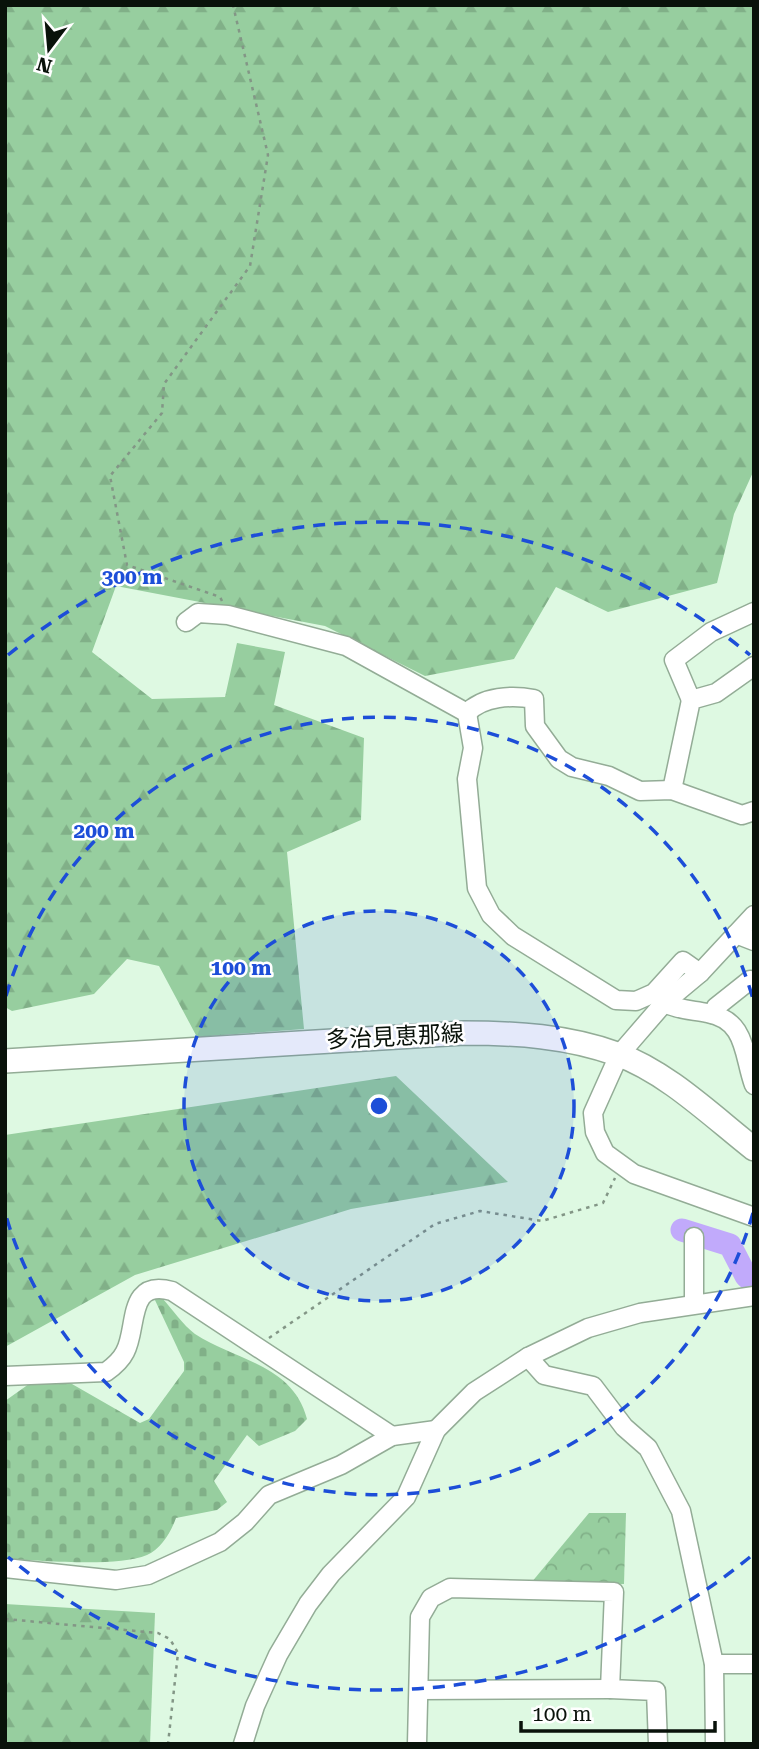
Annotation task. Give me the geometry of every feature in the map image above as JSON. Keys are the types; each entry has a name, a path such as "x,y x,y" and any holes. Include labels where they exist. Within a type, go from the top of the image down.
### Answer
{"main road":[{"name":"多治見恵那線","path":"5,1061 464,1033 528,1033 619,1055 668,1083 754,1149"}],"street":[{"path":"671,790 691,699 674,660 711,632 754,612"},
{"path":"186,622 198,613 226,614 346,646 467,713"},
{"path":"691,699 716,693 754,666"},
{"path":"467,713 476,704 516,695 534,699 535,726 559,759 572,766 609,776 640,791 671,790 742,815 754,811"},
{"path":"467,713 473,748 467,779 477,888 491,915 513,936 615,1000 636,1001 654,993 683,961 700,974"},
{"path":"754,915 700,974 664,1003 619,1055 593,1113 595,1132 605,1153 621,1166 634,1174 754,1217"},
{"path":"736,933 754,941"},
{"path":"713,1014 716,1007 750,981"},
{"path":"664,1003 679,1009 725,1018 737,1028 754,1085"},
{"path":"694,1237 694,1304"},
{"path":"5,1376 106,1373 126,1351 136,1306 152,1289 161,1288 172,1291 258,1346 392,1436"},
{"path":"243,1744 255,1706 278,1655 309,1604 331,1574 406,1497 436,1430 474,1392 528,1357 613,1320 694,1304 754,1296"},
{"path":"528,1357 544,1375 593,1386 624,1427 648,1448 681,1511 714,1664 715,1744"},
{"path":"5,1568 116,1580 148,1575 220,1542 245,1522 269,1495 341,1465 392,1436 436,1430"},
{"path":"417,1744 420,1617 431,1598 450,1588 614,1592 610,1689"},
{"path":"714,1664 754,1664"},
{"path":"419,1690 656,1691 658,1744"}],"path":[{"path":"226,614 220,597 127,565 110,475 162,413 164,384 250,266 268,155 233,5"},
{"path":"258,1346 435,1224 480,1211 542,1221 603,1203 621,1166"},
{"path":"5,1619 158,1633 170,1639 178,1653 168,1744"}],"green space":[{"path":"5,5 754,5 754,470 734,514 717,583 608,612 556,587 514,659 425,676 325,626 116,586 92,652 152,699 225,697 237,643 285,652 274,705 364,738 361,820 287,852 304,1029 197,1037 159,966 127,959 94,994 12,1011 5,1007"},
{"path":"396,1076 508,1182 351,1209 135,1275 5,1347 5,1135"},
{"path":"154,1298 162,1298 195,1334 276,1375 290,1387 300,1401 307,1419 295,1431 259,1446 247,1435 214,1481 227,1502 217,1510 176,1518 165,1540 147,1555 98,1562 5,1559 5,1401 36,1379 72,1384 140,1423 149,1419 184,1371 184,1362"},
{"path":"589,1513 626,1513 624,1584 531,1583"},
{"path":"5,1604 155,1613 150,1744 5,1744"}],"waterway":[{"path":"682,1230 730,1245 746,1276 754,1283"}]}
